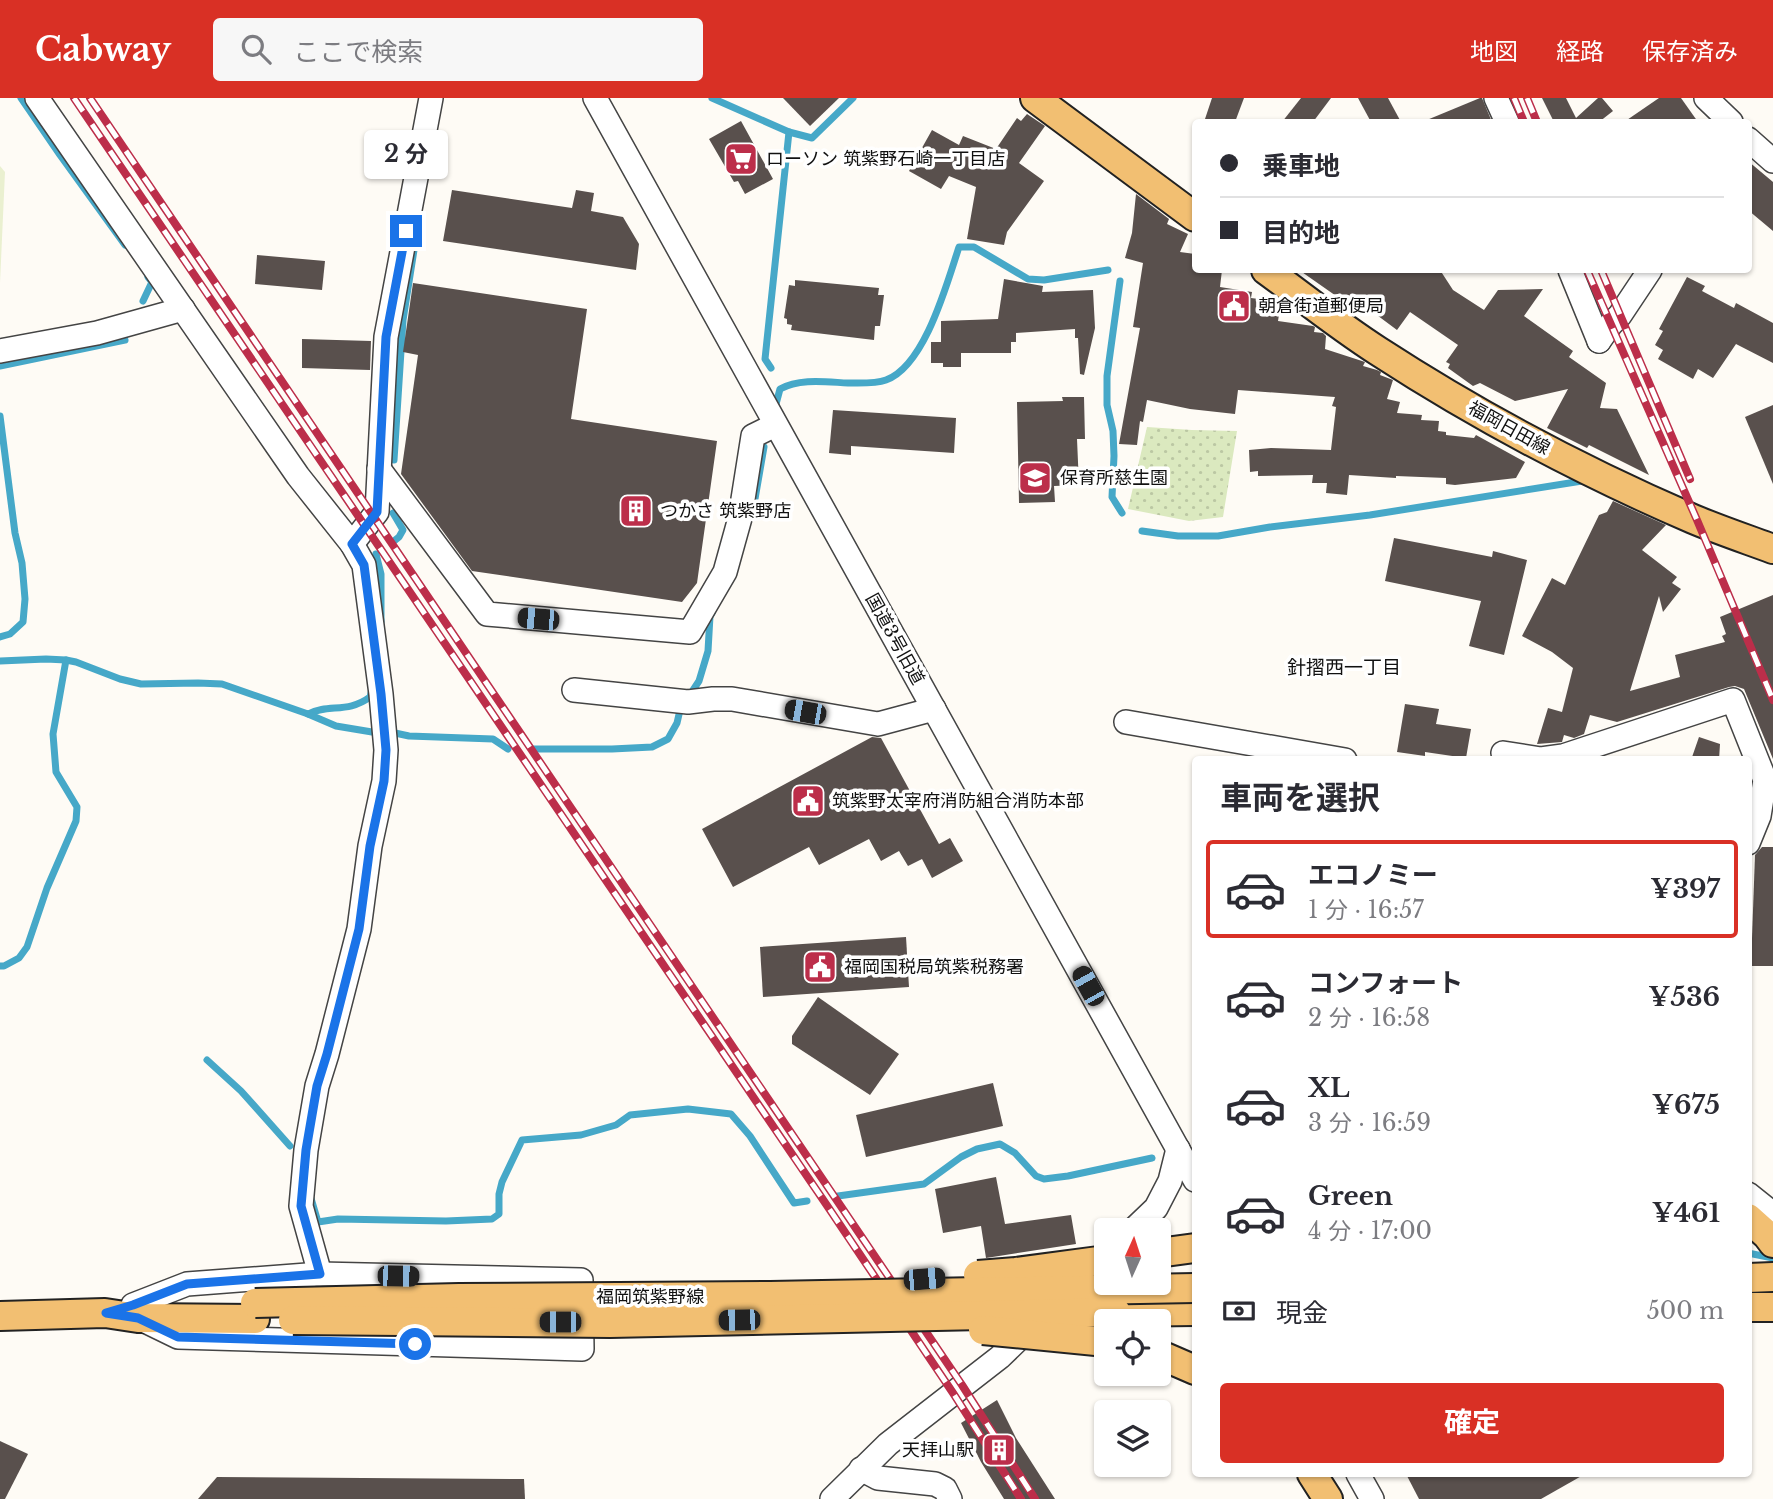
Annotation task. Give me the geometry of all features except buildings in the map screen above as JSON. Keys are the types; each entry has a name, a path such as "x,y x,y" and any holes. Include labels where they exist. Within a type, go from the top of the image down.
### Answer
{"main road":[{"path":"1035,98 1192,215"},
{"name":"福岡日田線","path":"1270,273 1377,350 1521,437 1667,507 1773,549"},
{"path":"1752,1222 1773,1243"},
{"path":"1171,1251 1192,1248"},
{"path":"770,1296 901,1281 1016,1272 1094,1260"},
{"path":"1752,1278 1773,1277"},
{"name":"福岡筑紫野線","path":"255,1311 459,1298 770,1296 1192,1288"},
{"path":"1752,1307 1773,1307"},
{"name":"福岡筑紫野線","path":"0,1316 136,1311 255,1311 610,1323 1192,1311"},
{"path":"868,1317 1094,1341"},
{"path":"1171,1360 1192,1369"},
{"path":"1314,1477 1328,1499"}],"street":[{"path":"37,98 298,476 352,544 364,565 386,750 384,781 370,846 359,929 317,1086 306,1150 301,1206 320,1274"},
{"path":"352,544 377,512 386,337 431,98"},
{"name":"国道3号旧道","path":"595,98 1192,1175"},
{"path":"1496,98 1506,119"},
{"path":"1706,98 1728,119"},
{"path":"1752,144 1773,161"},
{"path":"1571,273 1599,341 1648,273"},
{"path":"0,351 97,333 183,309"},
{"path":"379,469 487,614 690,632 725,572 740,519 753,436 775,425"},
{"path":"574,691 688,702 732,699 878,724 934,709"},
{"path":"1563,756 1732,700 1765,780 1759,816 1752,833"},
{"path":"1126,722 1324,756"},
{"path":"1503,753 1522,756"},
{"path":"1146,1218 1156,1208 1170,1181 1178,1149"},
{"path":"1752,1197 1773,1214"},
{"path":"832,1499 888,1444 1000,1357 1094,1269"},
{"path":"320,1274 581,1280 582,1349 178,1337 136,1311 187,1284 320,1274"},
{"path":"861,1469 878,1478 936,1484 945,1489 950,1499"},
{"path":"1360,1477 1372,1499"}],"green space":[{"path":"0,166 5,172 0,283"},
{"path":"1147,427 1237,431 1223,517 1189,521 1128,509"}],"waterway":[{"path":"21,98 125,245"},
{"path":"712,98 789,132 812,138 853,98"},
{"path":"771,368 765,359 789,132"},
{"path":"394,460 403,320 417,231"},
{"path":"776,404 780,389 796,383 872,383 886,380 900,372 912,358 933,322 959,247 974,247 1028,279 1044,280 1108,270"},
{"path":"143,301 152,282 148,277"},
{"path":"1120,281 1107,376 1107,405 1113,431 1112,497 1122,513"},
{"path":"0,366 125,340"},
{"path":"0,416 25,599 23,622 10,634 0,637"},
{"path":"752,516 764,447"},
{"path":"1142,531 1178,536 1218,536 1582,481 1588,483"},
{"path":"393,513 403,530 394,541"},
{"path":"376,554 381,574 381,622"},
{"path":"534,749 652,747 668,739 677,723 680,710 699,681 708,651 712,613"},
{"path":"0,661 66,660 141,684 222,684 308,714 362,702 370,697 372,689"},
{"path":"0,966 19,958 27,947 47,888 76,821 77,807 56,772 53,734 66,660"},
{"path":"308,714 336,726 378,733 493,739 508,749"},
{"path":"207,1060 241,1091 290,1146"},
{"path":"310,1195 318,1222 338,1219 492,1219 499,1214 502,1182 522,1140 581,1135 616,1125 630,1115 688,1109 731,1114 750,1136 794,1203 807,1201"},
{"path":"838,1196 924,1184 961,1157 977,1149 1000,1144 1015,1153 1036,1176 1044,1179 1152,1158"},
{"path":"1752,1254 1773,1258"}],"railway":[{"path":"74,98 828,1207 1021,1499"},
{"path":"90,98 962,1385 1035,1499"},
{"path":"1514,98 1523,119"},
{"path":"1527,98 1536,119"},
{"path":"1588,273 1773,700"},
{"path":"1602,273 1690,479"}],"place":[{"name":"ローソン 筑紫野石崎一丁目店","path":"741,159"},
{"name":"朝倉街道郵便局","path":"1234,306"},
{"name":"保育所慈生園","path":"1035,478"},
{"name":"つかさ 筑紫野店","path":"636,511"},
{"name":"筑紫野太宰府消防組合消防本部","path":"808,801"},
{"name":"福岡国税局筑紫税務署","path":"820,967"},
{"name":"天拝山駅","path":"999,1450"}],"district":[{"name":"針摺西一丁目","path":"1344,667"}],"route":[{"path":"406,231 386,337 377,512 352,544 364,565 386,750 384,781 370,846 359,929 317,1086 306,1150 301,1206 320,1274 187,1284 106,1313 138,1318 178,1337 415,1344"}]}
